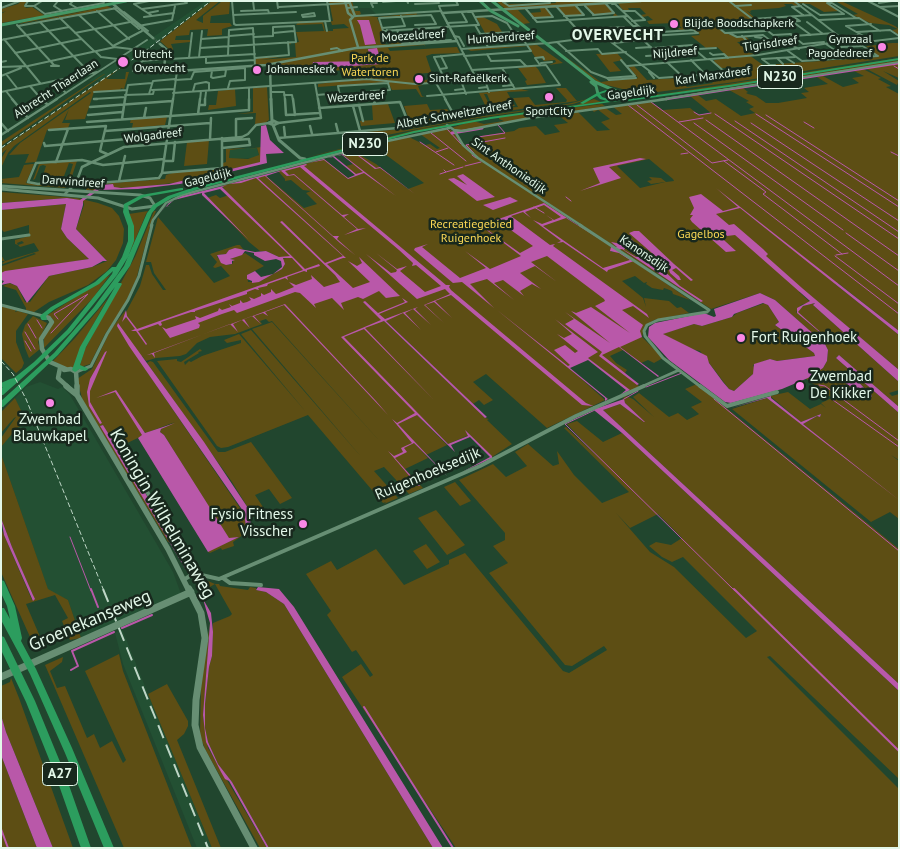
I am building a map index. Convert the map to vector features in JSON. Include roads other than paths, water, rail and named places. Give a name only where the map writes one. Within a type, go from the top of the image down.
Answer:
[{"type":"highway","name":"Karl Marxdreef","points":[[617,91],[645,94],[663,93],[899,60]]},
{"type":"highway","name":"Karl Marxdreef","points":[[617,101],[673,94],[682,95],[899,60]]},
{"type":"highway","name":"N230","points":[[617,91],[604,91],[598,94],[604,99],[617,101]]},
{"type":"highway","points":[[617,91],[624,95],[617,101]]},
{"type":"highway","name":"Albert Schweitzerdreef","points":[[143,196],[186,188],[445,123],[576,104],[590,100],[598,94]]},
{"type":"highway","name":"Albert Schweitzerdreef","points":[[155,206],[170,197],[188,190],[294,162],[302,158],[383,139],[617,101]]},
{"type":"highway","name":"N230","points":[[125,207],[132,200],[143,196]]},
{"type":"highway","points":[[74,374],[83,347],[127,266],[148,216],[155,206]]},
{"type":"highway","points":[[1,405],[54,351],[93,303],[125,257],[131,234],[125,207]]},
{"type":"highway","points":[[43,317],[102,279],[125,257]]},
{"type":"highway","points":[[1,400],[75,332],[104,298],[127,266]]},
{"type":"highway","points":[[1,386],[54,351]]},
{"type":"highway","points":[[1,394],[44,356]]},
{"type":"highway","points":[[74,374],[85,369]]},
{"type":"highway","name":"A27","points":[[1,583],[11,606],[20,647]]},
{"type":"highway","name":"A27","points":[[1,611],[33,672],[69,751],[109,848]]},
{"type":"highway","name":"A27","points":[[1,640],[14,665],[60,774],[86,848]]},
{"type":"main road","points":[[1,24],[17,24],[117,1]]},
{"type":"main road","points":[[112,2],[126,1]]},
{"type":"main road","points":[[480,1],[488,9],[518,26],[595,82],[617,91]]},
{"type":"main road","points":[[492,1],[596,86],[598,94]]},
{"type":"main road","points":[[1,24],[103,4]]},
{"type":"street","points":[[1,8],[20,1]]},
{"type":"street","points":[[28,1],[25,6],[38,5],[42,1]]},
{"type":"street","points":[[58,1],[54,6],[62,11]]},
{"type":"street","points":[[73,1],[70,4],[77,8]]},
{"type":"street","points":[[149,1],[134,4],[151,16]]},
{"type":"street","points":[[142,9],[175,6],[186,3],[184,1]]},
{"type":"street","points":[[232,1],[234,24],[331,20],[327,3]]},
{"type":"street","points":[[253,1],[254,9]]},
{"type":"street","points":[[277,1],[279,13]]},
{"type":"street","points":[[383,2],[396,1]]},
{"type":"street","points":[[279,7],[347,2],[348,13],[354,16],[440,8],[458,5],[456,1]]},
{"type":"street","points":[[510,1],[504,2],[509,6],[641,1]]},
{"type":"street","points":[[406,12],[440,8],[488,9],[592,1]]},
{"type":"street","points":[[729,1],[774,35],[799,49]]},
{"type":"street","points":[[794,1],[820,15],[849,13]]},
{"type":"street","points":[[868,1],[899,17]]},
{"type":"street","points":[[878,2],[892,1]]},
{"type":"street","points":[[86,2],[91,5]]},
{"type":"street","points":[[112,2],[153,38]]},
{"type":"street","points":[[158,2],[163,6]]},
{"type":"street","points":[[373,6],[371,2],[377,2]]},
{"type":"street","points":[[614,2],[585,6],[553,4],[546,8],[526,9],[536,22],[628,16]]},
{"type":"street","points":[[614,2],[652,39],[614,43]]},
{"type":"street","points":[[844,14],[827,3],[832,2],[880,31]]},
{"type":"street","points":[[878,2],[887,6]]},
{"type":"street","points":[[735,6],[751,5],[748,3]]},
{"type":"street","points":[[34,6],[46,14],[103,4]]},
{"type":"street","points":[[416,10],[414,4],[462,13],[472,12],[479,25],[448,25]]},
{"type":"street","points":[[553,4],[585,38]]},
{"type":"street","points":[[594,14],[614,13],[606,4]]},
{"type":"street","points":[[804,16],[792,7],[809,4]]},
{"type":"street","points":[[864,4],[872,4]]},
{"type":"street","points":[[801,5],[840,37],[861,35]]},
{"type":"street","points":[[75,32],[113,25],[172,20],[175,6]]},
{"type":"street","points":[[296,6],[298,21]]},
{"type":"street","points":[[564,16],[584,15],[576,6]]},
{"type":"street","points":[[585,6],[598,19]]},
{"type":"street","points":[[879,8],[899,6]]},
{"type":"street","points":[[349,8],[357,7]]},
{"type":"street","points":[[17,24],[40,22],[117,8]]},
{"type":"street","points":[[440,8],[477,80]]},
{"type":"street","points":[[533,18],[554,17],[546,8]]},
{"type":"street","points":[[241,11],[268,10],[269,13]]},
{"type":"street","points":[[97,11],[128,38]]},
{"type":"street","points":[[148,13],[158,11]]},
{"type":"street","points":[[623,11],[635,11],[645,20],[632,21]]},
{"type":"street","points":[[892,13],[899,12]]},
{"type":"street","points":[[144,17],[174,13]]},
{"type":"street","points":[[382,28],[383,30],[416,29],[467,22],[462,13]]},
{"type":"street","points":[[233,15],[302,14]]},
{"type":"street","points":[[79,15],[116,47]]},
{"type":"street","points":[[382,28],[379,18],[401,16],[431,15],[436,24],[415,25]]},
{"type":"street","points":[[713,23],[812,15]]},
{"type":"street","points":[[354,16],[350,20],[357,47]]},
{"type":"street","points":[[382,28],[404,26],[401,16]]},
{"type":"street","points":[[411,16],[416,29]]},
{"type":"street","points":[[475,17],[492,16],[507,23],[513,32],[480,34]]},
{"type":"street","points":[[759,24],[800,21],[793,16]]},
{"type":"street","points":[[624,17],[633,26],[638,26]]},
{"type":"street","points":[[818,20],[856,17]]},
{"type":"street","points":[[60,18],[101,57],[117,59]]},
{"type":"street","points":[[325,21],[327,31]]},
{"type":"street","points":[[40,22],[90,72]]},
{"type":"street","points":[[793,22],[811,35]]},
{"type":"street","points":[[807,22],[823,34]]},
{"type":"street","points":[[713,23],[725,33],[767,30]]},
{"type":"street","points":[[17,24],[54,65]]},
{"type":"street","points":[[136,24],[148,31]]},
{"type":"street","points":[[116,47],[128,38],[136,24]]},
{"type":"street","points":[[871,24],[846,26],[872,41]]},
{"type":"street","points":[[475,25],[491,61],[520,60],[526,66]]},
{"type":"street","points":[[200,48],[296,42],[294,26],[273,27],[273,33]]},
{"type":"street","points":[[2,40],[69,27]]},
{"type":"street","points":[[609,32],[606,29],[624,27]]},
{"type":"street","points":[[228,55],[229,30],[254,28],[255,66]]},
{"type":"street","points":[[405,29],[405,31],[440,30],[408,34],[412,42]]},
{"type":"street","points":[[387,30],[390,36],[399,36]]},
{"type":"street","points":[[397,30],[403,44]]},
{"type":"street","points":[[582,35],[642,30]]},
{"type":"street","points":[[645,33],[692,30],[698,33],[649,36]]},
{"type":"street","points":[[857,32],[890,30],[898,38]]},
{"type":"street","points":[[199,57],[202,31]]},
{"type":"street","points":[[201,39],[229,36],[272,36],[273,33],[294,32]]},
{"type":"street","points":[[446,82],[434,56],[530,51],[518,32]]},
{"type":"street","points":[[190,58],[192,33]]},
{"type":"street","points":[[729,33],[733,36],[754,37],[763,35],[778,46]]},
{"type":"street","points":[[791,35],[808,33]]},
{"type":"street","points":[[774,35],[835,33]]},
{"type":"street","name":"Tigrisdreef","points":[[791,35],[804,44],[828,42],[831,44]]},
{"type":"street","points":[[454,36],[460,36],[464,46]]},
{"type":"street","name":"Humberdreef","points":[[461,49],[506,49],[606,36],[610,40]]},
{"type":"street","points":[[632,36],[636,40]]},
{"type":"street","points":[[742,36],[746,40],[744,43],[754,51],[759,50],[756,48],[792,45]]},
{"type":"street","points":[[831,44],[840,41],[842,39],[840,37]]},
{"type":"street","points":[[788,51],[802,61],[878,56],[858,43],[898,38]]},
{"type":"street","points":[[15,53],[82,39]]},
{"type":"street","points":[[2,40],[40,83]]},
{"type":"street","name":"Albrecht Thaerlaan","points":[[1,135],[147,40]]},
{"type":"street","name":"Moezeldreef","points":[[403,44],[451,40]]},
{"type":"street","points":[[590,41],[610,40],[660,78],[725,74],[731,76],[743,75],[737,69]]},
{"type":"street","points":[[642,40],[661,55],[683,77]]},
{"type":"street","name":"Moezeldreef","points":[[166,69],[177,71],[270,65],[357,47],[457,41]]},
{"type":"street","points":[[206,57],[206,63],[289,56],[288,42]]},
{"type":"street","points":[[557,42],[591,72],[609,80],[635,77],[621,60]]},
{"type":"street","points":[[160,44],[167,50],[166,59],[166,69],[133,71],[138,63],[148,59],[166,59],[190,58],[255,54]]},
{"type":"street","points":[[748,45],[761,44],[764,47]]},
{"type":"street","points":[[826,44],[846,58]]},
{"type":"street","name":"Tigrisdreef","points":[[710,59],[757,55],[831,44]]},
{"type":"street","points":[[636,48],[694,45],[695,49],[706,59]]},
{"type":"street","name":"Humberdreef","points":[[467,51],[526,46]]},
{"type":"street","points":[[841,48],[862,46]]},
{"type":"street","points":[[1,67],[26,66],[116,47],[133,49]]},
{"type":"street","points":[[331,49],[337,48],[342,51]]},
{"type":"street","points":[[664,51],[716,48]]},
{"type":"street","points":[[506,49],[509,53]]},
{"type":"street","points":[[566,51],[598,49],[602,54],[626,52]]},
{"type":"street","points":[[816,60],[808,53],[836,51]]},
{"type":"street","points":[[710,53],[713,55],[724,54],[728,58]]},
{"type":"street","points":[[646,56],[661,55]]},
{"type":"street","points":[[757,55],[770,65],[775,65],[768,59]]},
{"type":"street","points":[[440,69],[447,68],[441,56]]},
{"type":"street","points":[[428,96],[560,85],[546,65],[540,64],[536,58],[543,57],[544,59]]},
{"type":"street","points":[[762,59],[796,57]]},
{"type":"street","points":[[777,58],[783,64]]},
{"type":"street","points":[[786,58],[794,63]]},
{"type":"street","points":[[710,59],[725,74]]},
{"type":"street","name":"Nijldreef","points":[[627,66],[710,59]]},
{"type":"street","points":[[690,60],[706,75]]},
{"type":"street","points":[[1,62],[6,61]]},
{"type":"street","points":[[472,70],[552,62]]},
{"type":"street","points":[[270,65],[274,123],[278,138],[302,158]]},
{"type":"street","points":[[122,119],[128,85],[152,83],[152,81],[191,79],[194,72],[245,67],[245,80],[230,81],[228,88]]},
{"type":"street","points":[[1,76],[21,68]]},
{"type":"street","points":[[502,68],[516,89]]},
{"type":"street","points":[[488,69],[494,79]]},
{"type":"street","points":[[212,71],[211,77],[213,78],[224,77],[226,70]]},
{"type":"street","points":[[74,185],[159,178],[162,173],[177,71]]},
{"type":"street","points":[[1,92],[90,72],[98,72]]},
{"type":"street","points":[[651,72],[649,72],[654,78]]},
{"type":"street","points":[[6,74],[17,88]]},
{"type":"street","points":[[78,75],[84,81]]},
{"type":"street","points":[[94,100],[149,92],[153,94],[154,90],[208,91],[228,88],[371,79],[415,84],[508,78]]},
{"type":"street","points":[[53,80],[66,93]]},
{"type":"street","points":[[485,80],[489,92]]},
{"type":"street","points":[[461,81],[466,94]]},
{"type":"street","points":[[149,92],[152,83]]},
{"type":"street","points":[[194,91],[194,84],[209,83],[205,105],[200,105]]},
{"type":"street","points":[[284,95],[286,115],[320,113],[315,83]]},
{"type":"street","points":[[339,95],[338,86],[388,83],[390,90],[371,91],[375,104]]},
{"type":"street","points":[[436,83],[454,115]]},
{"type":"street","points":[[317,95],[359,94],[357,84]]},
{"type":"street","points":[[509,85],[511,89]]},
{"type":"street","points":[[503,86],[513,85]]},
{"type":"street","points":[[30,86],[48,105]]},
{"type":"street","points":[[479,88],[487,87]]},
{"type":"street","points":[[87,122],[249,110],[249,88]]},
{"type":"street","points":[[455,90],[463,89]]},
{"type":"street","points":[[6,90],[28,118]]},
{"type":"street","points":[[94,92],[127,90]]},
{"type":"street","points":[[198,114],[201,91]]},
{"type":"street","points":[[272,92],[292,95],[294,115]]},
{"type":"street","points":[[475,93],[478,99]]},
{"type":"street","points":[[450,95],[453,101]]},
{"type":"street","name":"Gageldijk","points":[[454,130],[466,130],[566,112],[682,95]]},
{"type":"street","points":[[278,138],[410,127],[402,103],[394,102],[392,97]]},
{"type":"street","points":[[90,107],[172,101]]},
{"type":"street","name":"Wezerdreef","points":[[319,108],[394,102]]},
{"type":"street","points":[[359,105],[363,121]]},
{"type":"street","points":[[353,106],[360,131]]},
{"type":"street","points":[[144,118],[146,108]]},
{"type":"street","points":[[88,115],[122,112]]},
{"type":"street","name":"Wolgadreef","points":[[66,193],[74,185],[82,167],[126,146],[210,139],[222,140],[247,135],[258,124],[319,119],[320,113]]},
{"type":"street","points":[[210,139],[211,118]]},
{"type":"street","points":[[236,137],[236,119],[252,118]]},
{"type":"street","points":[[1,123],[8,131]]},
{"type":"street","points":[[105,131],[210,123]]},
{"type":"street","points":[[336,124],[338,132]]},
{"type":"street","points":[[50,130],[106,126],[100,151],[107,154]]},
{"type":"street","points":[[310,126],[312,134]]},
{"type":"street","points":[[284,127],[285,136]]},
{"type":"street","name":"Gageldijk","points":[[85,369],[91,366],[107,334],[134,289],[153,220],[166,203],[182,195],[378,143],[448,127]]},
{"type":"street","name":"Sint Anthoniedijk","points":[[448,127],[454,130],[457,137],[473,154],[568,216]]},
{"type":"street","points":[[56,162],[68,128]]},
{"type":"street","points":[[44,143],[45,146],[127,140],[130,129]]},
{"type":"street","points":[[162,173],[222,168],[222,148],[222,140],[249,139],[250,145],[222,148]]},
{"type":"street","points":[[77,180],[38,184],[28,182],[36,163],[82,160],[98,164],[173,161],[176,142]]},
{"type":"street","points":[[119,181],[125,156]]},
{"type":"street","name":"Darwindreef","points":[[1,187],[66,193],[143,196]]},
{"type":"street","name":"Darwindreef","points":[[66,193],[85,196],[91,194],[125,207]]},
{"type":"street","points":[[125,207],[155,206],[150,198],[143,196]]},
{"type":"street","name":"Kanonsdijk","points":[[568,216],[709,310],[707,312],[658,320],[647,325],[644,329],[643,333],[663,358],[679,370]]},
{"type":"street","points":[[1,239],[29,235]]},
{"type":"street","points":[[1,305],[43,317],[49,326],[41,339],[41,346],[50,362],[62,370],[74,374]]},
{"type":"street","points":[[62,370],[58,378],[62,380],[74,374]]},
{"type":"street","points":[[679,370],[690,376],[727,406],[777,392]]},
{"type":"street","name":"Ruigenhoeksedijk","points":[[223,578],[391,503],[480,466],[595,407],[612,402],[679,370]]},
{"type":"street","name":"Koningin Wilhelminaweg","points":[[74,374],[77,395]]},
{"type":"street","name":"Koningin Wilhelminaweg","points":[[62,380],[77,395],[185,579],[201,613],[205,638],[196,700],[195,725],[200,747],[254,848]]},
{"type":"street","name":"Koningin Wilhelminaweg","points":[[118,444],[196,572]]},
{"type":"street","points":[[185,579],[196,572],[213,579],[223,578],[230,583],[262,586]]},
{"type":"street","name":"Groenekanseweg","points":[[1,677],[191,592]]},
{"type":"waterway","points":[[666,99],[899,63]]},
{"type":"waterway","points":[[894,66],[899,69]]},
{"type":"waterway","points":[[651,102],[899,286]]},
{"type":"waterway","points":[[628,105],[899,314]]},
{"type":"waterway","points":[[637,105],[712,163],[728,160]]},
{"type":"waterway","points":[[694,112],[699,115],[711,113]]},
{"type":"waterway","points":[[715,114],[899,239]]},
{"type":"waterway","points":[[756,114],[899,207]]},
{"type":"waterway","points":[[766,115],[899,201]]},
{"type":"waterway","points":[[679,122],[703,118]]},
{"type":"waterway","points":[[706,120],[899,256]]},
{"type":"waterway","points":[[735,121],[899,232]]},
{"type":"waterway","points":[[804,122],[814,128]]},
{"type":"waterway","points":[[694,123],[843,230]]},
{"type":"waterway","points":[[751,123],[899,221]]},
{"type":"waterway","points":[[481,141],[478,137],[505,133],[498,125]]},
{"type":"waterway","points":[[452,133],[482,128]]},
{"type":"waterway","points":[[447,129],[461,144]]},
{"type":"waterway","points":[[431,133],[466,161]]},
{"type":"waterway","points":[[474,153],[466,145],[505,138]]},
{"type":"waterway","points":[[420,142],[454,165]]},
{"type":"waterway","points":[[436,152],[448,148]]},
{"type":"waterway","points":[[891,152],[899,156]]},
{"type":"waterway","points":[[681,154],[688,153]]},
{"type":"waterway","points":[[472,155],[476,158]]},
{"type":"waterway","points":[[724,161],[766,192],[763,194],[842,254]]},
{"type":"waterway","points":[[465,166],[481,162]]},
{"type":"waterway","points":[[446,172],[463,167]]},
{"type":"waterway","points":[[440,174],[446,172]]},
{"type":"waterway","points":[[566,197],[571,201]]},
{"type":"waterway","points":[[534,207],[544,213]]},
{"type":"waterway","points":[[846,233],[899,271]]},
{"type":"waterway","points":[[842,254],[848,253]]},
{"type":"waterway","points":[[836,255],[842,254]]},
{"type":"waterway","points":[[835,256],[899,304]]},
{"type":"waterway","points":[[51,333],[88,294],[54,314],[58,319]]},
{"type":"waterway","points":[[37,320],[42,328]]},
{"type":"waterway","points":[[28,324],[36,338]]},
{"type":"waterway","points":[[25,332],[35,349]]},
{"type":"waterway","points":[[25,341],[31,351]]},
{"type":"waterway","points":[[646,387],[682,373]]},
{"type":"waterway","points":[[819,385],[825,386],[899,441]]},
{"type":"waterway","points":[[624,399],[638,391]]},
{"type":"waterway","points":[[714,399],[899,551]]},
{"type":"waterway","points":[[833,400],[899,447]]},
{"type":"waterway","points":[[595,410],[565,424],[735,591]]},
{"type":"waterway","points":[[70,537],[91,591]]},
{"type":"waterway","points":[[91,589],[98,607]]},
{"type":"waterway","points":[[734,589],[899,751]]},
{"type":"waterway","points":[[122,628],[152,615]]},
{"type":"waterway","points":[[71,670],[78,666],[72,651],[114,632]]},
{"type":"waterway","points":[[364,707],[453,848]]},
{"type":"waterway","points":[[1,829],[8,848]]},
{"type":"tunnel","points":[[153,38],[160,44]]},
{"type":"railway","points":[[1,148],[148,49],[211,1]]},
{"type":"railway","points":[[1,361],[13,374],[26,399],[104,591]]},
{"type":"railway","points":[[103,589],[208,848]]},
{"type":"place","name":"Blijde Boodschapkerk","points":[[674,24]]},
{"type":"place","name":"Gymzaal Pagodedreef","points":[[882,47]]},
{"type":"place","name":"Utrecht Overvecht","points":[[123,62]]},
{"type":"place","name":"Johanneskerk","points":[[257,70]]},
{"type":"place","name":"Sint-Rafaëlkerk","points":[[419,79]]},
{"type":"place","name":"SportCity","points":[[549,97]]},
{"type":"place","name":"Fort Ruigenhoek","points":[[741,338]]},
{"type":"place","name":"Zwembad De Kikker","points":[[800,386]]},
{"type":"place","name":"Zwembad Blauwkapel","points":[[50,403]]},
{"type":"place","name":"Fysio Fitness Visscher","points":[[303,524]]},
{"type":"district","name":"OVERVECHT","points":[[618,35]]},
{"type":"park label","name":"Park de Watertoren","points":[[370,66]]},
{"type":"park label","name":"Recreatiegebied Ruigenhoek","points":[[471,232]]},
{"type":"park label","name":"Gagelbos","points":[[701,235]]}]
